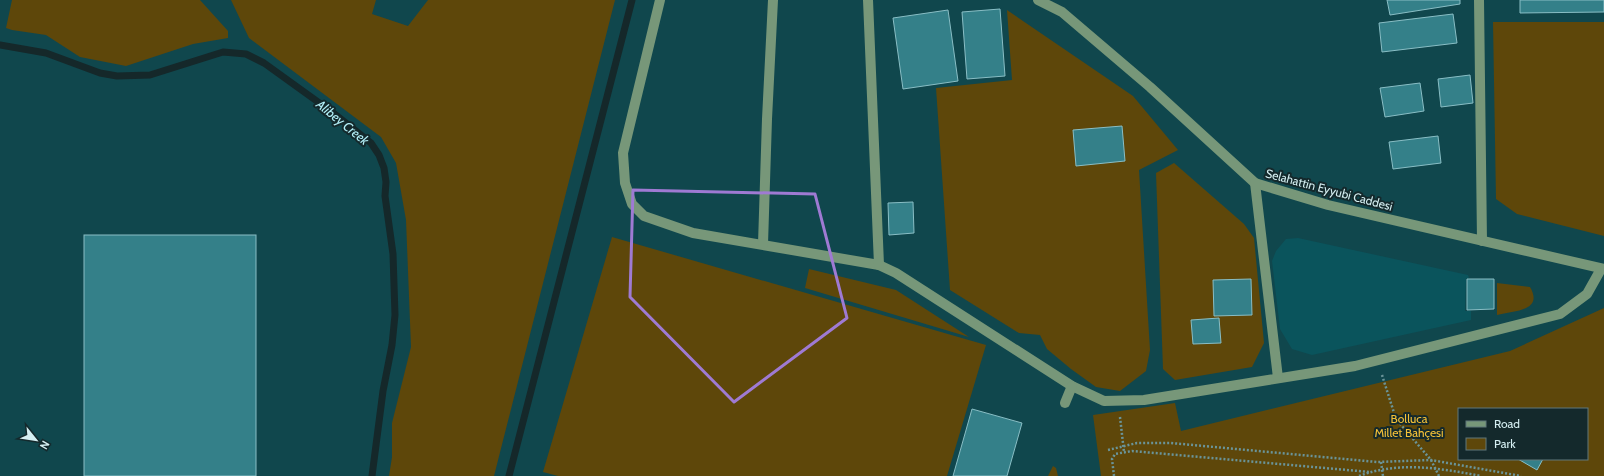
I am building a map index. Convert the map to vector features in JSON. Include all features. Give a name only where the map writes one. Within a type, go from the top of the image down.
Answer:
[{"type":"street","points":[[660,0],[623,153],[625,183],[632,204],[644,216],[657,222],[693,233],[879,265],[896,273],[1072,386],[1104,402],[1144,400],[1355,366],[1560,314],[1587,294],[1603,269]]},
{"type":"street","points":[[763,244],[773,0]]},
{"type":"street","points":[[868,0],[879,265]]},
{"type":"street","name":"Selahattin Eyyubi Caddesi","points":[[1038,0],[1062,12],[1150,87],[1255,183],[1328,205],[1603,269]]},
{"type":"street","points":[[1479,0],[1482,241]]},
{"type":"street","points":[[1255,183],[1278,378]]},
{"type":"street","points":[[1065,403],[1072,386]]},
{"type":"path","points":[[1378,360],[1396,419],[1431,460],[1439,476]]},
{"type":"path","points":[[1119,402],[1124,452]]},
{"type":"path","points":[[1108,450],[1137,443],[1171,443],[1381,462],[1431,460],[1521,476]]},
{"type":"path","points":[[1114,476],[1112,459],[1116,454],[1124,452],[1370,472]]},
{"type":"path","points":[[1381,462],[1383,476]]},
{"type":"path","points":[[1359,476],[1382,469],[1404,466],[1481,476]]},
{"type":"highlighted area","points":[[633,190],[815,194],[847,318],[734,402],[630,297]]},
{"type":"shaded area","points":[[1298,238],[1468,275],[1469,278],[1466,279],[1465,311],[1471,311],[1471,320],[1312,355],[1292,349],[1280,329],[1272,261],[1276,251],[1286,239]]},
{"type":"green space","points":[[12,0],[200,0],[228,31],[228,38],[193,44],[126,66],[80,57],[46,35],[6,28]]},
{"type":"green space","points":[[231,0],[376,0],[372,14],[408,26],[428,0],[615,0],[494,476],[389,476],[392,457],[392,423],[411,347],[406,220],[396,163],[381,137],[249,38]]},
{"type":"green space","points":[[1007,10],[1133,96],[1178,150],[1139,170],[1150,350],[1146,371],[1120,391],[1096,387],[1047,349],[1040,335],[1019,333],[950,290],[936,88],[1012,80]]},
{"type":"green space","points":[[1493,22],[1604,22],[1604,236],[1517,214],[1496,199]]},
{"type":"green space","points":[[1174,163],[1244,224],[1254,238],[1264,343],[1252,367],[1175,380],[1163,369],[1156,173]]},
{"type":"green space","points":[[612,237],[986,345],[947,476],[558,476],[543,472]]},
{"type":"green space","points":[[809,269],[896,290],[969,337],[805,288]]},
{"type":"green space","points":[[1497,283],[1530,287],[1533,295],[1533,301],[1530,305],[1519,311],[1497,315]]},
{"type":"green space","name":"Bolluca Millet Bahçesi","points":[[1604,308],[1604,476],[1101,476],[1093,415],[1175,403],[1181,431],[1510,351]]},
{"type":"green space","points":[[1053,466],[1056,468],[1058,476],[1048,476]]},
{"type":"building","points":[[1387,0],[1460,0],[1460,4],[1390,15]]},
{"type":"building","points":[[1520,0],[1604,0],[1604,12],[1520,13]]},
{"type":"building","points":[[1000,9],[1005,76],[967,79],[962,12]]},
{"type":"building","points":[[948,10],[958,81],[903,89],[893,18]]},
{"type":"building","points":[[1453,14],[1457,43],[1382,52],[1379,23]]},
{"type":"building","points":[[1470,75],[1473,103],[1441,107],[1438,79]]},
{"type":"building","points":[[1420,83],[1424,111],[1385,117],[1380,88]]},
{"type":"building","points":[[1122,126],[1125,161],[1076,166],[1073,130]]},
{"type":"building","points":[[1438,136],[1441,163],[1393,169],[1389,142]]},
{"type":"building","points":[[913,202],[914,233],[889,235],[888,203]]},
{"type":"building","points":[[84,235],[256,235],[256,476],[84,476]]},
{"type":"building","points":[[1251,279],[1252,315],[1214,316],[1213,280]]},
{"type":"building","points":[[1467,279],[1494,279],[1494,309],[1467,310]]},
{"type":"building","points":[[1219,318],[1221,343],[1193,344],[1191,320]]},
{"type":"building","points":[[972,409],[1022,423],[1007,476],[953,476]]},
{"type":"building","points":[[1520,460],[1542,460],[1537,470]]},
{"type":"waterway","points":[[509,476],[632,0]]},
{"type":"waterway","name":"Alibey Creek","points":[[0,45],[46,53],[100,73],[117,76],[150,75],[223,52],[246,54],[264,63],[332,112],[371,143],[379,155],[384,168],[386,182],[385,196],[393,254],[395,315],[392,345],[383,391],[372,476]]}]
